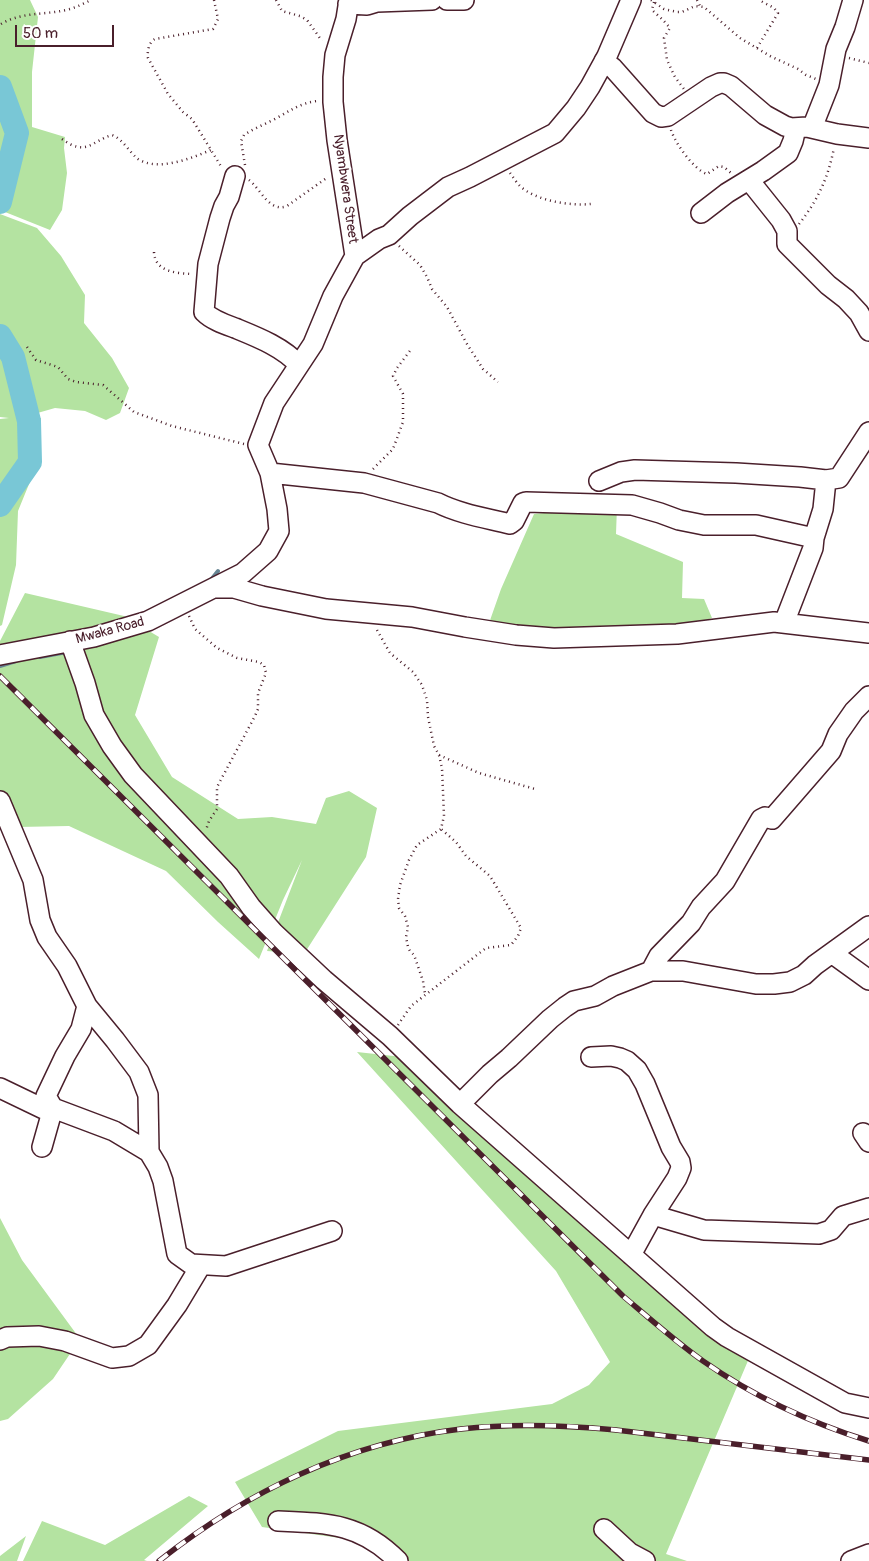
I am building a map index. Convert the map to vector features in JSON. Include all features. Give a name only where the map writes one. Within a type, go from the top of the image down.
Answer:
[{"type":"street","points":[[349,2],[432,0]]},
{"type":"street","points":[[447,0],[464,0]]},
{"type":"street","points":[[355,256],[379,239],[389,235],[448,187],[555,133],[576,108],[590,86],[604,61],[631,0]]},
{"type":"street","points":[[701,213],[788,152],[793,141],[804,128],[828,84],[835,54],[853,0]]},
{"type":"street","name":"Nyambwera Street","points":[[258,445],[274,403],[313,344],[333,296],[355,256],[333,100],[335,55],[349,2]]},
{"type":"street","points":[[604,61],[613,68],[653,113],[660,117],[668,116],[710,87],[724,83],[731,86],[765,115],[791,128],[804,128],[869,138]]},
{"type":"street","points":[[240,177],[224,206],[220,218],[208,264],[204,312],[208,316],[265,341],[292,357],[299,365]]},
{"type":"street","points":[[745,183],[781,220],[787,231],[787,244],[828,285],[846,298],[859,313],[869,331]]},
{"type":"street","points":[[599,481],[621,472],[635,470],[745,474],[826,480],[839,478],[869,432]]},
{"type":"street","points":[[258,445],[270,473],[364,483],[510,524],[514,521],[523,503],[530,501],[632,505],[679,520],[704,524],[756,525],[814,538]]},
{"type":"street","name":"Mwaka Road","points":[[0,655],[94,637],[148,621],[243,573],[268,551],[279,531],[278,509],[270,473]]},
{"type":"street","points":[[784,623],[813,548],[814,538],[823,509],[826,480]]},
{"type":"street","points":[[213,588],[234,588],[262,596],[326,609],[412,617],[516,635],[554,638],[677,634],[757,623],[784,623],[869,632]]},
{"type":"street","points":[[70,641],[94,715],[112,746],[133,775],[229,876],[274,933],[324,980],[390,1036],[460,1104],[692,1310],[727,1337],[845,1403],[869,1408]]},
{"type":"street","points":[[651,971],[659,956],[687,928],[701,907],[724,881],[761,819],[765,817],[772,819],[778,814],[802,783],[831,752],[838,734],[854,712],[869,696]]},
{"type":"street","points":[[0,801],[33,880],[40,920],[47,937],[67,966],[86,1006],[139,1072],[148,1095],[149,1152],[164,1181],[177,1254],[191,1264],[226,1266],[332,1231]]},
{"type":"street","points":[[460,1104],[565,1006],[574,1001],[595,996],[613,986],[651,971],[683,971],[736,981],[774,984],[790,982],[804,976],[869,926]]},
{"type":"street","points":[[833,954],[869,980]]},
{"type":"street","points":[[42,1147],[52,1110],[46,1096],[65,1056],[81,1029],[86,1006]]},
{"type":"street","points":[[591,1057],[611,1056],[620,1058],[627,1061],[637,1070],[645,1084],[671,1147],[680,1162],[680,1172],[631,1255]]},
{"type":"street","points":[[0,1088],[52,1110],[114,1131],[149,1152]]},
{"type":"street","points":[[653,1215],[704,1230],[819,1234],[831,1230],[843,1216],[869,1208]]},
{"type":"street","points":[[0,1340],[7,1337],[39,1336],[65,1340],[112,1358],[129,1356],[148,1345],[177,1305],[201,1265]]},
{"type":"street","points":[[278,1521],[333,1524],[374,1541],[398,1561]]},
{"type":"street","points":[[604,1529],[630,1553],[645,1561]]},
{"type":"street","points":[[851,1561],[869,1554]]},
{"type":"path","points":[[1,24],[9,19],[65,10],[91,0]]},
{"type":"path","points":[[214,0],[218,19],[213,29],[155,39],[151,41],[148,58],[168,94],[183,112],[192,119],[224,170],[255,185],[269,202],[282,208],[342,169]]},
{"type":"path","points":[[276,0],[282,11],[307,20],[335,55]]},
{"type":"path","points":[[697,0],[700,6]]},
{"type":"path","points":[[757,48],[778,12],[759,0]]},
{"type":"path","points":[[692,100],[675,77],[668,63],[664,42],[670,28],[652,10],[653,1],[664,8],[677,12],[700,6],[740,38],[770,56],[798,68],[806,75],[828,84]]},
{"type":"path","points":[[835,54],[869,63]]},
{"type":"path","points":[[240,177],[244,154],[241,141],[244,135],[304,103],[333,100]]},
{"type":"path","points":[[668,116],[674,137],[700,171],[707,174],[719,166],[724,167],[745,183]]},
{"type":"path","points":[[798,226],[823,188],[837,134]]},
{"type":"path","points":[[62,139],[68,143],[84,147],[112,135],[117,137],[139,159],[157,164],[168,164],[211,150]]},
{"type":"path","points":[[502,160],[519,185],[530,192],[565,204],[591,204]]},
{"type":"path","points":[[389,235],[420,265],[428,277],[432,289],[447,307],[483,369],[498,382]]},
{"type":"path","points":[[154,252],[154,258],[163,268],[173,272],[208,275]]},
{"type":"path","points":[[27,347],[36,360],[58,367],[68,379],[76,382],[103,385],[134,412],[172,426],[244,444],[258,445]]},
{"type":"path","points":[[364,483],[378,463],[393,449],[403,422],[403,394],[393,376],[412,348]]},
{"type":"path","points":[[184,603],[196,629],[217,648],[236,658],[259,662],[264,665],[266,670],[258,693],[258,709],[217,787],[217,809],[209,821],[206,830],[204,849]]},
{"type":"path","points":[[369,612],[390,653],[413,672],[422,685],[427,700],[428,717],[434,746],[439,755],[442,768],[444,816],[441,829],[417,845],[400,885],[398,899],[399,908],[405,916],[408,926],[406,937],[408,947],[414,955],[423,981],[425,994]]},
{"type":"path","points":[[439,755],[479,774],[535,789]]},
{"type":"path","points":[[390,1036],[411,1006],[425,994],[486,948],[511,945],[521,928],[490,876],[466,856],[456,842],[441,829]]},
{"type":"green space","points":[[0,0],[30,0],[38,17],[32,72],[32,127],[65,137],[64,148],[67,173],[62,210],[50,230],[0,210]]},
{"type":"green space","points":[[0,214],[37,228],[61,256],[85,295],[84,323],[112,358],[129,388],[120,413],[106,420],[85,411],[55,408],[20,418],[41,418],[36,467],[18,511],[16,565],[2,625],[0,626],[0,419],[9,418],[0,417]]},
{"type":"green space","points":[[617,506],[616,534],[683,562],[682,598],[704,599],[712,618],[691,625],[532,631],[488,626],[501,589],[534,514]]},
{"type":"green space","points":[[25,593],[124,616],[159,637],[135,715],[172,777],[238,819],[272,817],[316,824],[326,798],[349,791],[377,808],[366,857],[304,954],[267,951],[302,860],[259,959],[166,871],[69,826],[18,827],[0,814],[0,641]]},
{"type":"green space","points":[[357,1052],[421,1059],[750,1356],[666,1554],[687,1561],[395,1561],[375,1543],[262,1527],[235,1482],[338,1431],[552,1404],[589,1385],[610,1362],[556,1271]]},
{"type":"green space","points":[[0,1218],[22,1260],[80,1339],[53,1379],[8,1419],[0,1421]]},
{"type":"green space","points":[[189,1496],[208,1506],[144,1560],[147,1561],[23,1561],[42,1521],[105,1545]]},
{"type":"green space","points":[[26,1536],[17,1561],[0,1561],[0,1556]]},
{"type":"waterway","points":[[0,87],[17,133],[0,202]]},
{"type":"waterway","points":[[0,336],[13,357],[29,421],[30,462],[0,505]]},
{"type":"waterway","points":[[210,581],[218,571]]},
{"type":"waterway","points":[[40,657],[67,652]]},
{"type":"waterway","points":[[0,666],[16,661]]},
{"type":"railway","points":[[0,676],[623,1296],[693,1353],[742,1386],[804,1417],[869,1441]]},
{"type":"railway","points":[[159,1561],[227,1513],[263,1492],[301,1474],[339,1458],[379,1445],[461,1429],[519,1425],[597,1428],[869,1460]]}]
